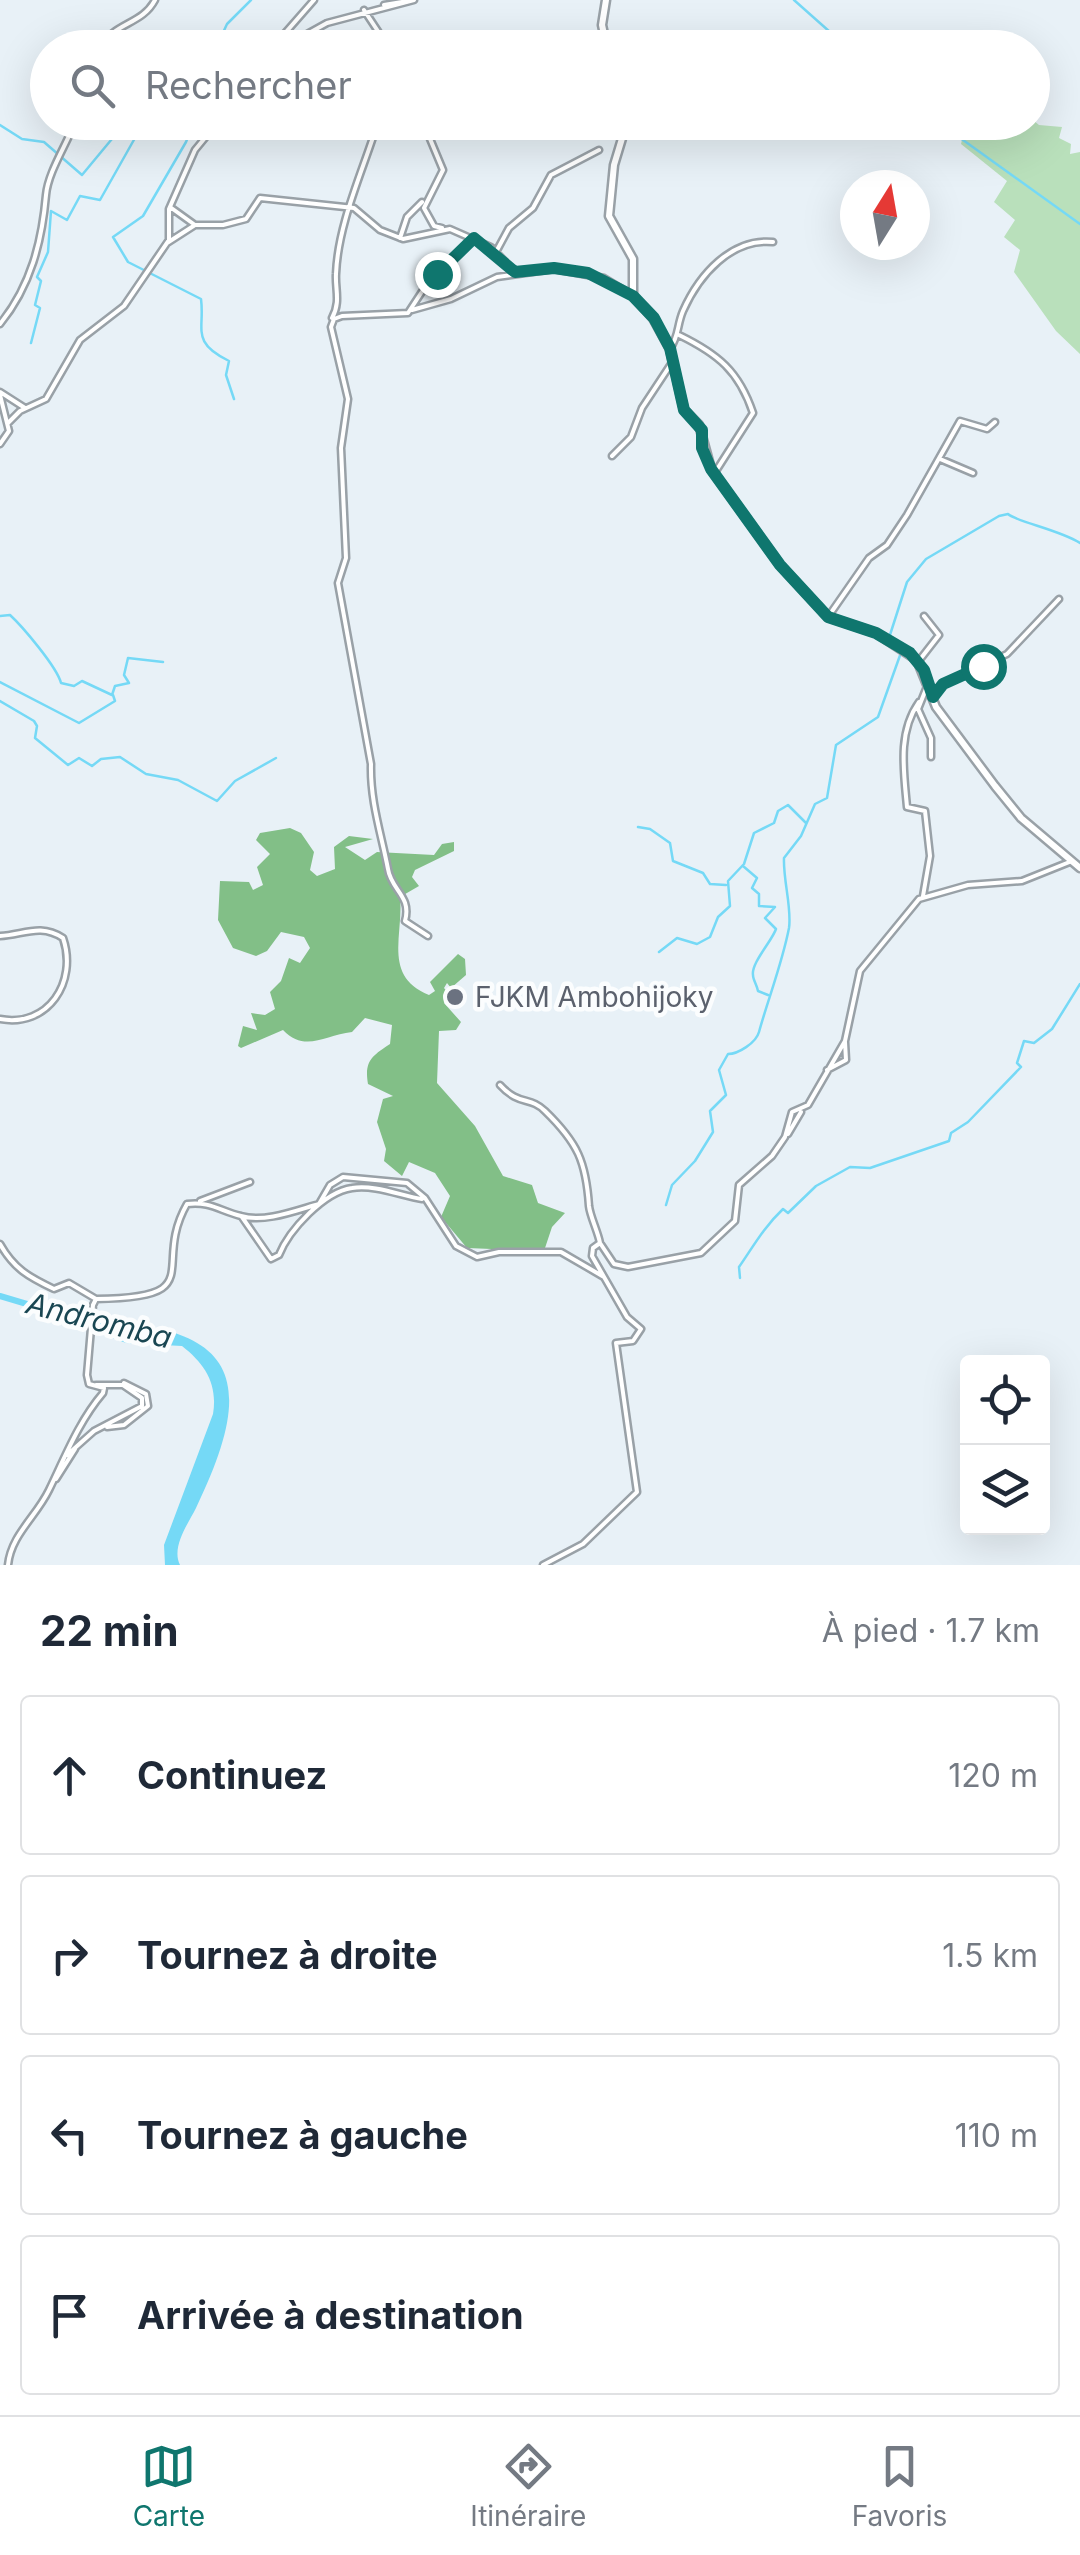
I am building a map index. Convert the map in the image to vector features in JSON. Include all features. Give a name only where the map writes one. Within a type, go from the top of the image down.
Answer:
[{"type":"street","points":[[113,30],[148,14],[155,0]]},
{"type":"street","points":[[288,30],[314,0]]},
{"type":"street","points":[[314,30],[364,10],[401,6],[413,0]]},
{"type":"street","points":[[603,30],[606,0]]},
{"type":"street","points":[[364,10],[377,30]]},
{"type":"street","points":[[0,324],[36,261],[47,212],[46,194],[68,140]]},
{"type":"street","points":[[167,244],[170,207],[203,140]]},
{"type":"street","points":[[372,140],[348,208],[336,274],[337,309],[331,322],[348,399],[341,448],[346,558],[338,576],[339,594],[371,764],[370,793],[388,871],[404,895],[405,920],[428,936]]},
{"type":"street","points":[[400,238],[407,217],[440,180],[443,164],[432,140]]},
{"type":"street","points":[[622,140],[614,165],[609,216],[633,259],[633,296]]},
{"type":"street","points":[[496,252],[514,224],[533,208],[551,175],[599,150]]},
{"type":"street","points":[[170,207],[195,225],[223,226],[246,219],[250,206],[268,197],[359,210],[380,230],[400,238],[443,228]]},
{"type":"street","points":[[426,200],[426,217],[443,228],[474,238],[496,252],[515,272]]},
{"type":"street","points":[[8,422],[46,400],[80,340],[124,306],[167,244],[195,225]]},
{"type":"street","points":[[412,310],[427,284],[474,238]]},
{"type":"street","points":[[670,349],[679,335],[684,310],[722,259],[739,245],[773,242]]},
{"type":"street","points":[[331,322],[342,316],[412,310],[451,299],[515,272],[554,268],[588,273],[633,296],[654,318],[670,349],[684,410],[702,430],[702,448],[714,474],[780,565],[828,617],[876,633],[918,662],[936,706],[1016,812],[1077,865]]},
{"type":"street","points":[[679,335],[704,345],[731,366],[754,413],[714,474]]},
{"type":"street","points":[[612,456],[630,438],[642,408],[673,361]]},
{"type":"street","points":[[0,394],[28,409]]},
{"type":"street","points":[[0,394],[9,430],[0,444]]},
{"type":"street","points":[[828,617],[869,558],[887,545],[960,421],[987,429],[995,422]]},
{"type":"street","points":[[940,458],[973,473]]},
{"type":"street","points":[[933,697],[943,684],[1007,654],[1059,599]]},
{"type":"street","points":[[918,662],[939,635],[924,616]]},
{"type":"street","points":[[827,1070],[846,1060],[845,1042],[860,971],[923,897],[930,856],[925,810],[907,807],[903,740],[928,684]]},
{"type":"street","points":[[918,702],[920,721],[931,738],[931,757]]},
{"type":"street","points":[[923,897],[968,885],[1022,881],[1077,865]]},
{"type":"street","points":[[0,936],[37,929],[57,933],[67,950],[68,966],[60,994],[48,1009],[15,1022],[0,1019]]},
{"type":"street","points":[[500,1085],[519,1102],[538,1105],[580,1152],[600,1243],[620,1267],[705,1252],[736,1221],[737,1192],[743,1177],[768,1160],[786,1138],[792,1112],[803,1109],[845,1042]]},
{"type":"street","points":[[0,1244],[15,1268],[54,1288],[69,1283],[94,1302],[144,1296],[162,1289],[173,1278],[175,1226],[187,1204],[212,1202],[242,1217],[267,1255],[276,1258],[330,1185],[344,1176],[366,1182],[400,1180],[426,1200],[456,1246],[477,1257],[558,1251],[604,1277]]},
{"type":"street","points":[[196,1203],[250,1182]]},
{"type":"street","points":[[242,1217],[284,1214],[319,1204],[352,1188],[426,1200]]},
{"type":"street","points":[[543,1565],[583,1544],[636,1492],[623,1368],[616,1344],[632,1341],[640,1329],[627,1318],[591,1252],[600,1243]]},
{"type":"street","points":[[48,1492],[63,1458],[103,1393],[104,1388],[93,1385],[87,1375],[88,1332],[94,1302]]},
{"type":"street","points":[[63,1458],[102,1427],[142,1406],[142,1398],[131,1389],[110,1382],[93,1385]]},
{"type":"street","points":[[0,1553],[12,1545],[81,1441]]},
{"type":"street","points":[[9,1564],[12,1545]]},
{"type":"green space","points":[[1050,126],[1062,127],[1059,138],[1071,144],[1070,154],[1080,152],[1080,354],[1056,331],[1014,272],[1020,250],[1004,237],[1015,220],[994,202],[1007,181],[961,144],[962,140],[1050,140]]},
{"type":"green space","points":[[290,828],[301,833],[314,852],[310,870],[317,876],[335,869],[334,847],[349,836],[373,839],[345,847],[365,860],[377,852],[434,855],[442,844],[454,842],[454,851],[415,870],[412,877],[419,886],[400,897],[400,965],[414,987],[429,995],[435,991],[430,982],[458,954],[465,959],[466,975],[451,988],[447,983],[444,988],[449,994],[444,1003],[461,1022],[456,1030],[439,1031],[437,1083],[475,1126],[503,1176],[532,1185],[538,1203],[565,1213],[552,1227],[544,1251],[467,1248],[441,1217],[450,1196],[435,1173],[409,1162],[402,1176],[384,1161],[386,1149],[377,1122],[383,1099],[393,1096],[368,1084],[367,1070],[374,1056],[390,1044],[392,1025],[365,1018],[352,1032],[316,1041],[299,1040],[283,1030],[238,1046],[243,1026],[257,1030],[251,1013],[265,1015],[275,1009],[270,992],[281,981],[289,958],[300,963],[310,948],[304,937],[281,932],[267,951],[256,956],[233,948],[218,920],[220,881],[249,882],[253,890],[263,885],[257,867],[270,854],[256,840],[260,833]]},
{"type":"water","points":[[93,1321],[143,1325],[180,1335],[207,1350],[223,1370],[229,1396],[226,1427],[215,1465],[179,1543],[180,1565],[165,1565],[164,1545],[213,1414],[211,1384],[197,1360],[182,1346],[126,1343],[91,1330]]},
{"type":"waterway","points":[[224,30],[251,0]]},
{"type":"waterway","points":[[794,0],[828,30]]},
{"type":"waterway","points":[[0,125],[22,139],[44,142],[82,175],[111,140]]},
{"type":"waterway","points":[[31,343],[40,308],[35,305],[41,281],[37,277],[48,252],[51,211],[67,220],[80,196],[100,200],[134,140]]},
{"type":"waterway","points":[[187,140],[143,216],[113,237],[128,262],[201,299],[204,341],[229,361],[226,375],[234,399]]},
{"type":"waterway","points":[[963,140],[1080,224]]},
{"type":"waterway","points":[[889,638],[907,582],[926,559],[999,516],[1008,514],[1080,543]]},
{"type":"waterway","points":[[0,616],[10,615],[22,628],[61,683],[74,686],[82,681],[112,695],[115,686],[129,683],[124,675],[128,658],[163,662]]},
{"type":"waterway","points":[[666,1205],[672,1185],[695,1161],[713,1132],[710,1111],[726,1095],[719,1070],[728,1054],[746,1047],[759,1032],[789,928],[784,858],[801,836],[815,804],[827,798],[836,745],[878,717],[903,647],[900,645]]},
{"type":"waterway","points":[[0,682],[79,723],[115,701],[113,695]]},
{"type":"waterway","points":[[0,701],[34,721],[35,738],[68,765],[79,758],[92,766],[101,759],[120,757],[146,774],[178,780],[217,801],[235,781],[276,758]]},
{"type":"waterway","points":[[659,952],[677,938],[697,944],[710,937],[718,917],[730,906],[728,881],[744,864],[754,833],[774,823],[778,811],[788,805],[806,823]]},
{"type":"waterway","points":[[638,827],[650,829],[670,843],[673,861],[703,873],[710,884],[726,885]]},
{"type":"waterway","points":[[743,866],[757,878],[752,888],[759,894],[759,906],[775,907],[765,918],[776,929],[753,970],[758,991],[768,995]]},
{"type":"waterway","points":[[740,1278],[739,1267],[770,1223],[783,1209],[788,1213],[816,1186],[850,1167],[870,1168],[949,1141],[951,1133],[968,1122],[1021,1067],[1017,1063],[1024,1041],[1034,1043],[1052,1029],[1080,984]]},
{"type":"waterway","name":"Andromba","points":[[0,1296],[94,1324]]},
{"type":"place","name":"FJKM Ambohijoky","points":[[455,997]]},
{"type":"route","points":[[437,274],[474,238],[496,252],[515,272],[570,270],[604,278],[622,288],[654,318],[670,348],[684,410],[700,425],[702,448],[720,485],[821,612],[876,633],[910,653],[924,670],[933,697],[943,684],[983,666]]}]
